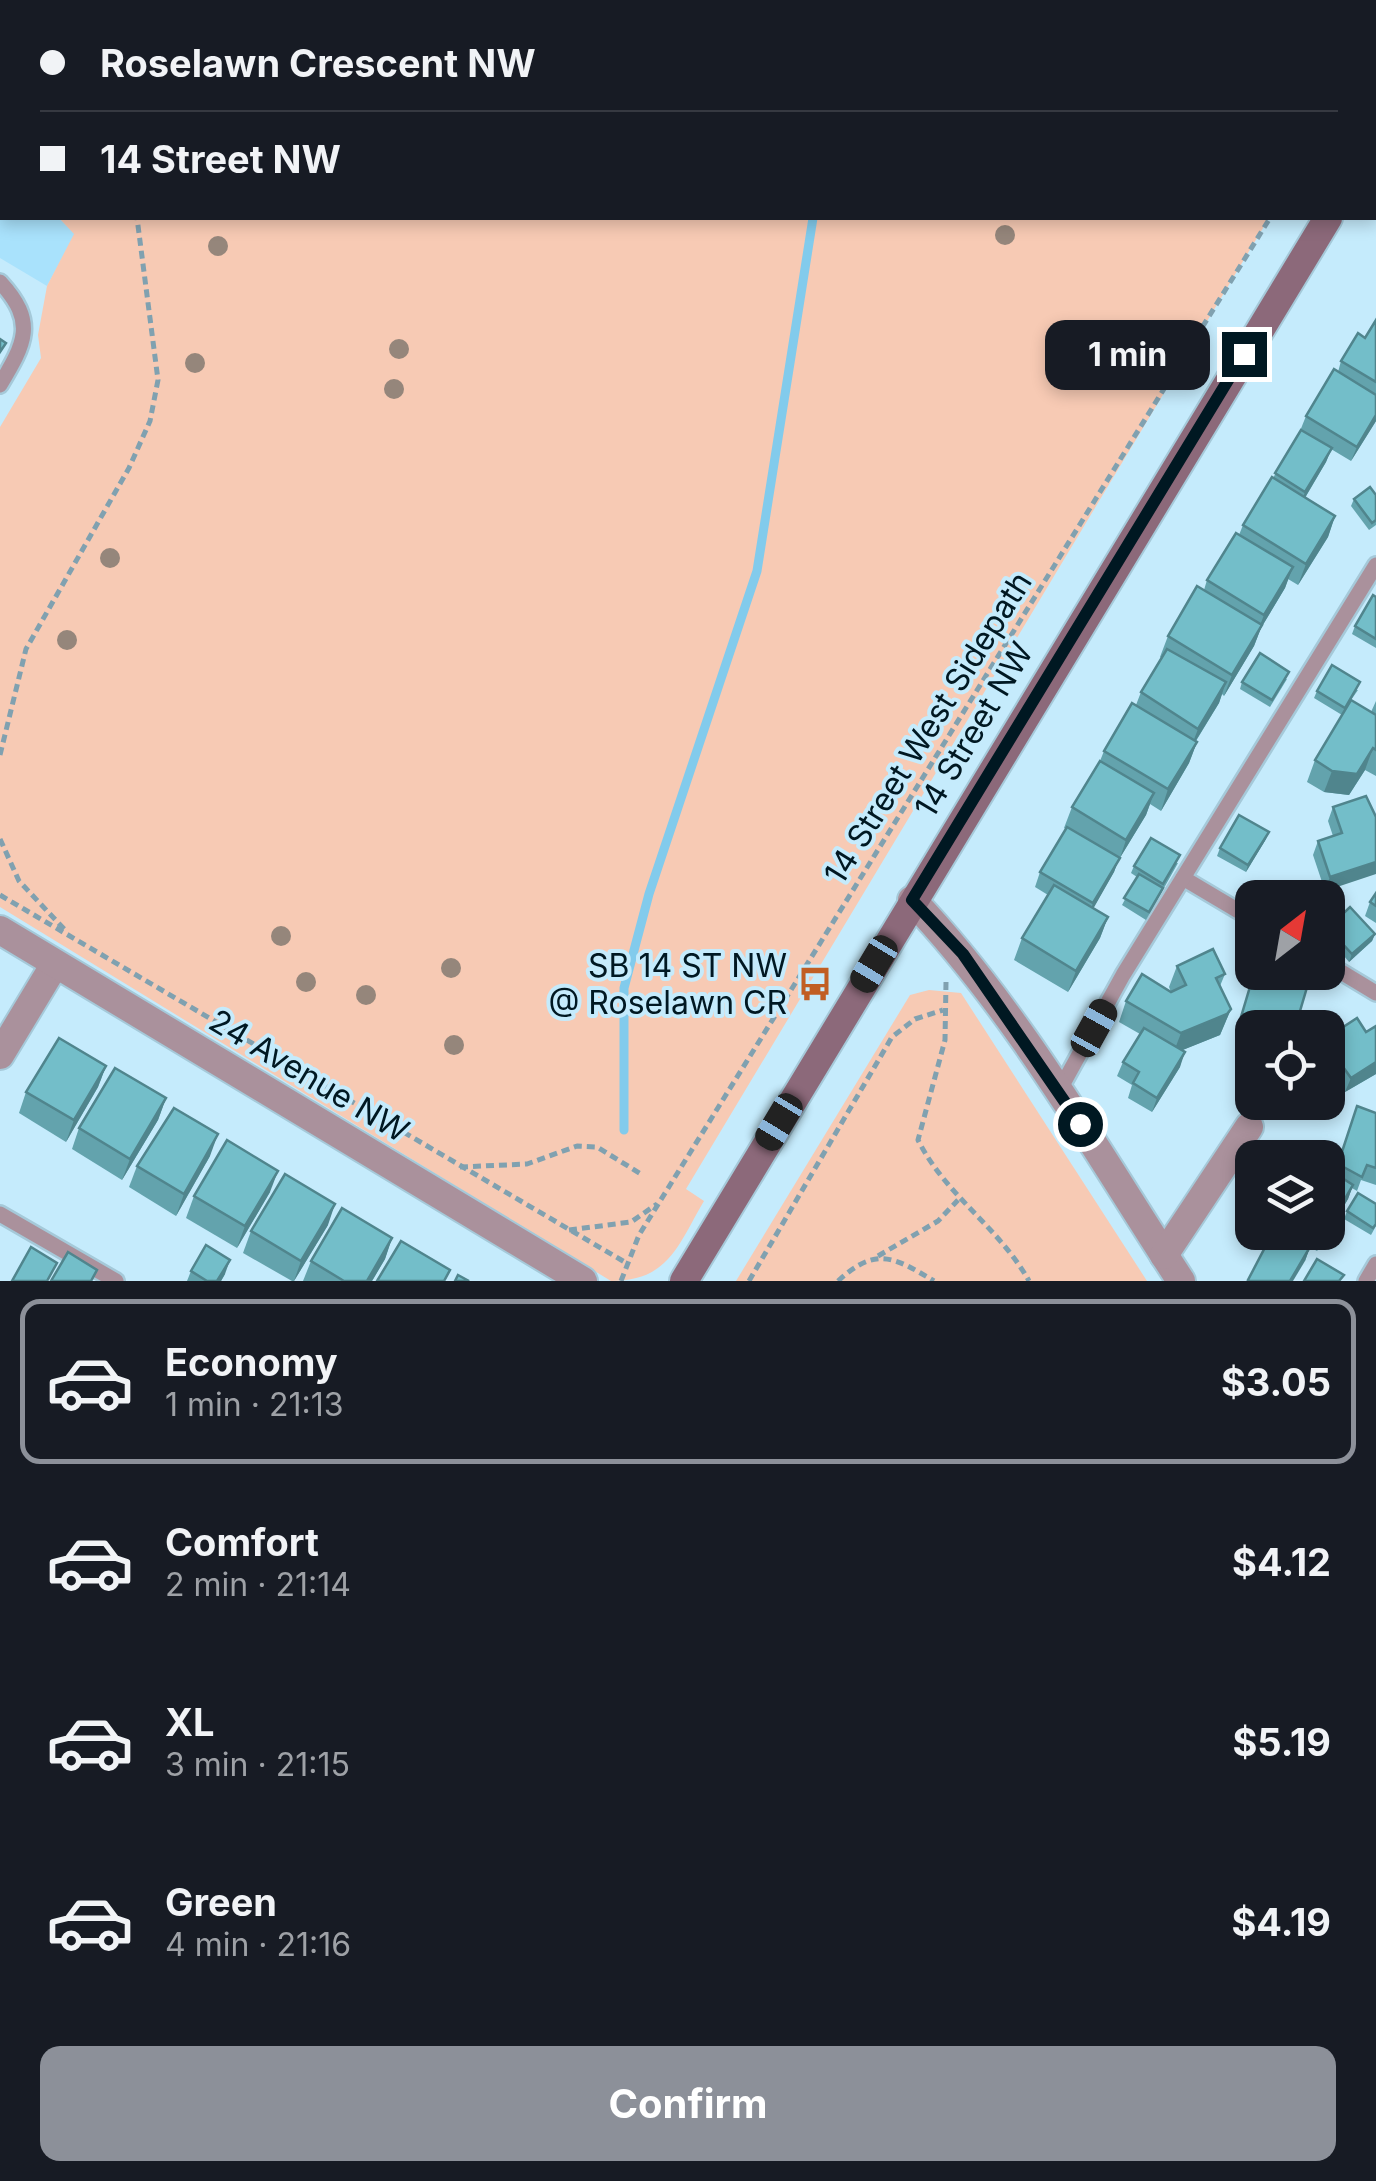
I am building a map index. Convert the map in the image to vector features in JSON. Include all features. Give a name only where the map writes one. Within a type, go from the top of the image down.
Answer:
[{"type":"main road","name":"14 Street NW","points":[[684,1281],[1327,220]]},
{"type":"street","points":[[912,900],[963,954],[1059,1091],[1181,1281]]},
{"type":"street","name":"24 Avenue NW","points":[[0,930],[583,1281]]},
{"type":"street","points":[[0,1055],[55,964]]},
{"type":"street","points":[[1164,1255],[1249,1127]]},
{"type":"lane","points":[[0,282],[17,300],[25,327],[24,345],[0,385]]},
{"type":"lane","points":[[1059,1091],[1183,878],[1376,565]]},
{"type":"lane","points":[[1183,878],[1235,910]]},
{"type":"lane","points":[[1345,974],[1376,993]]},
{"type":"lane","points":[[0,1214],[116,1281]]},
{"type":"lane","points":[[1366,1281],[1376,1264]]},
{"type":"path","points":[[0,755],[26,649],[130,468],[150,422],[158,380],[137,220]]},
{"type":"path","name":"14 Street West Sidepath","points":[[621,1281],[639,1235],[1269,220]]},
{"type":"path","points":[[0,839],[25,890],[75,939]]},
{"type":"path","points":[[0,894],[457,1168],[628,1264]]},
{"type":"path","points":[[963,954],[944,984],[945,1040],[918,1140],[958,1200],[1013,1255],[1028,1281]]},
{"type":"path","points":[[749,1281],[892,1037],[915,1018],[944,1010]]},
{"type":"path","points":[[457,1168],[528,1164],[577,1146],[596,1147],[642,1174]]},
{"type":"path","points":[[838,1281],[856,1264],[938,1221],[958,1200]]},
{"type":"path","points":[[566,1230],[630,1222],[660,1203]]},
{"type":"path","points":[[875,1257],[900,1261],[934,1281]]},
{"type":"shaded area","points":[[0,220],[61,220],[75,234],[47,286],[0,258]]},
{"type":"shaded area","points":[[61,220],[1268,220],[686,1189],[704,1201],[678,1246],[670,1258],[646,1275],[611,1281],[0,907],[0,427],[41,358],[38,335],[47,286],[74,234]]},
{"type":"shaded area","points":[[929,990],[961,993],[1147,1281],[736,1281],[910,995]]},
{"type":"building","points":[[1376,320],[1376,382],[1341,361],[1358,333],[1365,338]]},
{"type":"building","points":[[1334,369],[1376,395],[1376,415],[1357,447],[1306,416]]},
{"type":"building","points":[[1301,430],[1332,448],[1305,492],[1275,473]]},
{"type":"building","points":[[1272,477],[1335,516],[1306,564],[1243,525]]},
{"type":"building","points":[[1370,487],[1376,495],[1376,520],[1372,523],[1354,499]]},
{"type":"building","points":[[1236,533],[1293,567],[1264,615],[1207,580]]},
{"type":"building","points":[[1197,586],[1262,625],[1232,675],[1168,636]]},
{"type":"building","points":[[1373,595],[1376,597],[1376,639],[1355,626]]},
{"type":"building","points":[[1167,649],[1226,682],[1198,729],[1141,692]]},
{"type":"building","points":[[1260,653],[1289,672],[1272,700],[1242,682]]},
{"type":"building","points":[[1332,665],[1360,682],[1345,708],[1317,691]]},
{"type":"building","points":[[1351,700],[1376,715],[1376,750],[1373,748],[1357,774],[1332,771],[1315,760]]},
{"type":"building","points":[[1132,703],[1197,742],[1168,789],[1104,751]]},
{"type":"building","points":[[1100,761],[1154,793],[1126,840],[1072,807]]},
{"type":"building","points":[[1366,796],[1376,817],[1376,862],[1330,877],[1318,841],[1342,833],[1333,807]]},
{"type":"building","points":[[1239,815],[1269,832],[1248,865],[1220,848]]},
{"type":"building","points":[[1067,827],[1120,858],[1093,903],[1040,872]]},
{"type":"building","points":[[1151,838],[1180,855],[1163,884],[1134,866]]},
{"type":"building","points":[[1139,874],[1163,888],[1149,912],[1124,898]]},
{"type":"building","points":[[1054,885],[1108,917],[1076,971],[1022,938]]},
{"type":"building","points":[[1350,907],[1375,934],[1352,954],[1345,946],[1345,912]]},
{"type":"building","points":[[1213,949],[1225,974],[1216,978],[1231,1009],[1227,1014],[1181,1033],[1126,1001],[1142,974],[1171,992],[1186,985],[1177,966]]},
{"type":"building","points":[[1249,990],[1306,990],[1300,1010],[1243,1010]]},
{"type":"building","points":[[1357,1018],[1366,1032],[1376,1026],[1376,1062],[1351,1078],[1345,1070],[1345,1026]]},
{"type":"building","points":[[1144,1028],[1185,1052],[1157,1098],[1133,1083],[1139,1072],[1123,1062]]},
{"type":"building","points":[[59,1038],[106,1066],[74,1120],[26,1092]]},
{"type":"building","points":[[115,1068],[166,1098],[130,1159],[79,1128]]},
{"type":"building","points":[[1357,1106],[1376,1113],[1376,1168],[1367,1165],[1362,1177],[1345,1168],[1345,1143]]},
{"type":"building","points":[[174,1108],[218,1134],[184,1194],[137,1166]]},
{"type":"building","points":[[227,1140],[278,1171],[245,1226],[194,1196]]},
{"type":"building","points":[[285,1174],[335,1204],[301,1261],[251,1231]]},
{"type":"building","points":[[1345,1180],[1353,1185],[1345,1199]]},
{"type":"building","points":[[1358,1193],[1376,1204],[1373,1228],[1347,1211]]},
{"type":"building","points":[[342,1208],[392,1238],[367,1281],[344,1281],[311,1261]]},
{"type":"building","points":[[401,1241],[450,1270],[444,1281],[377,1281]]},
{"type":"building","points":[[206,1245],[230,1260],[217,1281],[207,1281],[191,1271]]},
{"type":"building","points":[[31,1247],[57,1263],[47,1281],[12,1281]]},
{"type":"building","points":[[1264,1250],[1308,1250],[1290,1281],[1248,1280]]},
{"type":"building","points":[[68,1252],[97,1270],[91,1281],[51,1281]]},
{"type":"building","points":[[1317,1259],[1344,1275],[1339,1281],[1304,1281]]},
{"type":"waterway","points":[[624,1130],[624,988],[649,894],[757,571],[813,220]]},
{"type":"place","name":"SB 14 ST NW @ Roselawn CR","points":[[815,984]]},
{"type":"route","points":[[1080,1124],[963,954],[912,900],[1244,354]]}]
